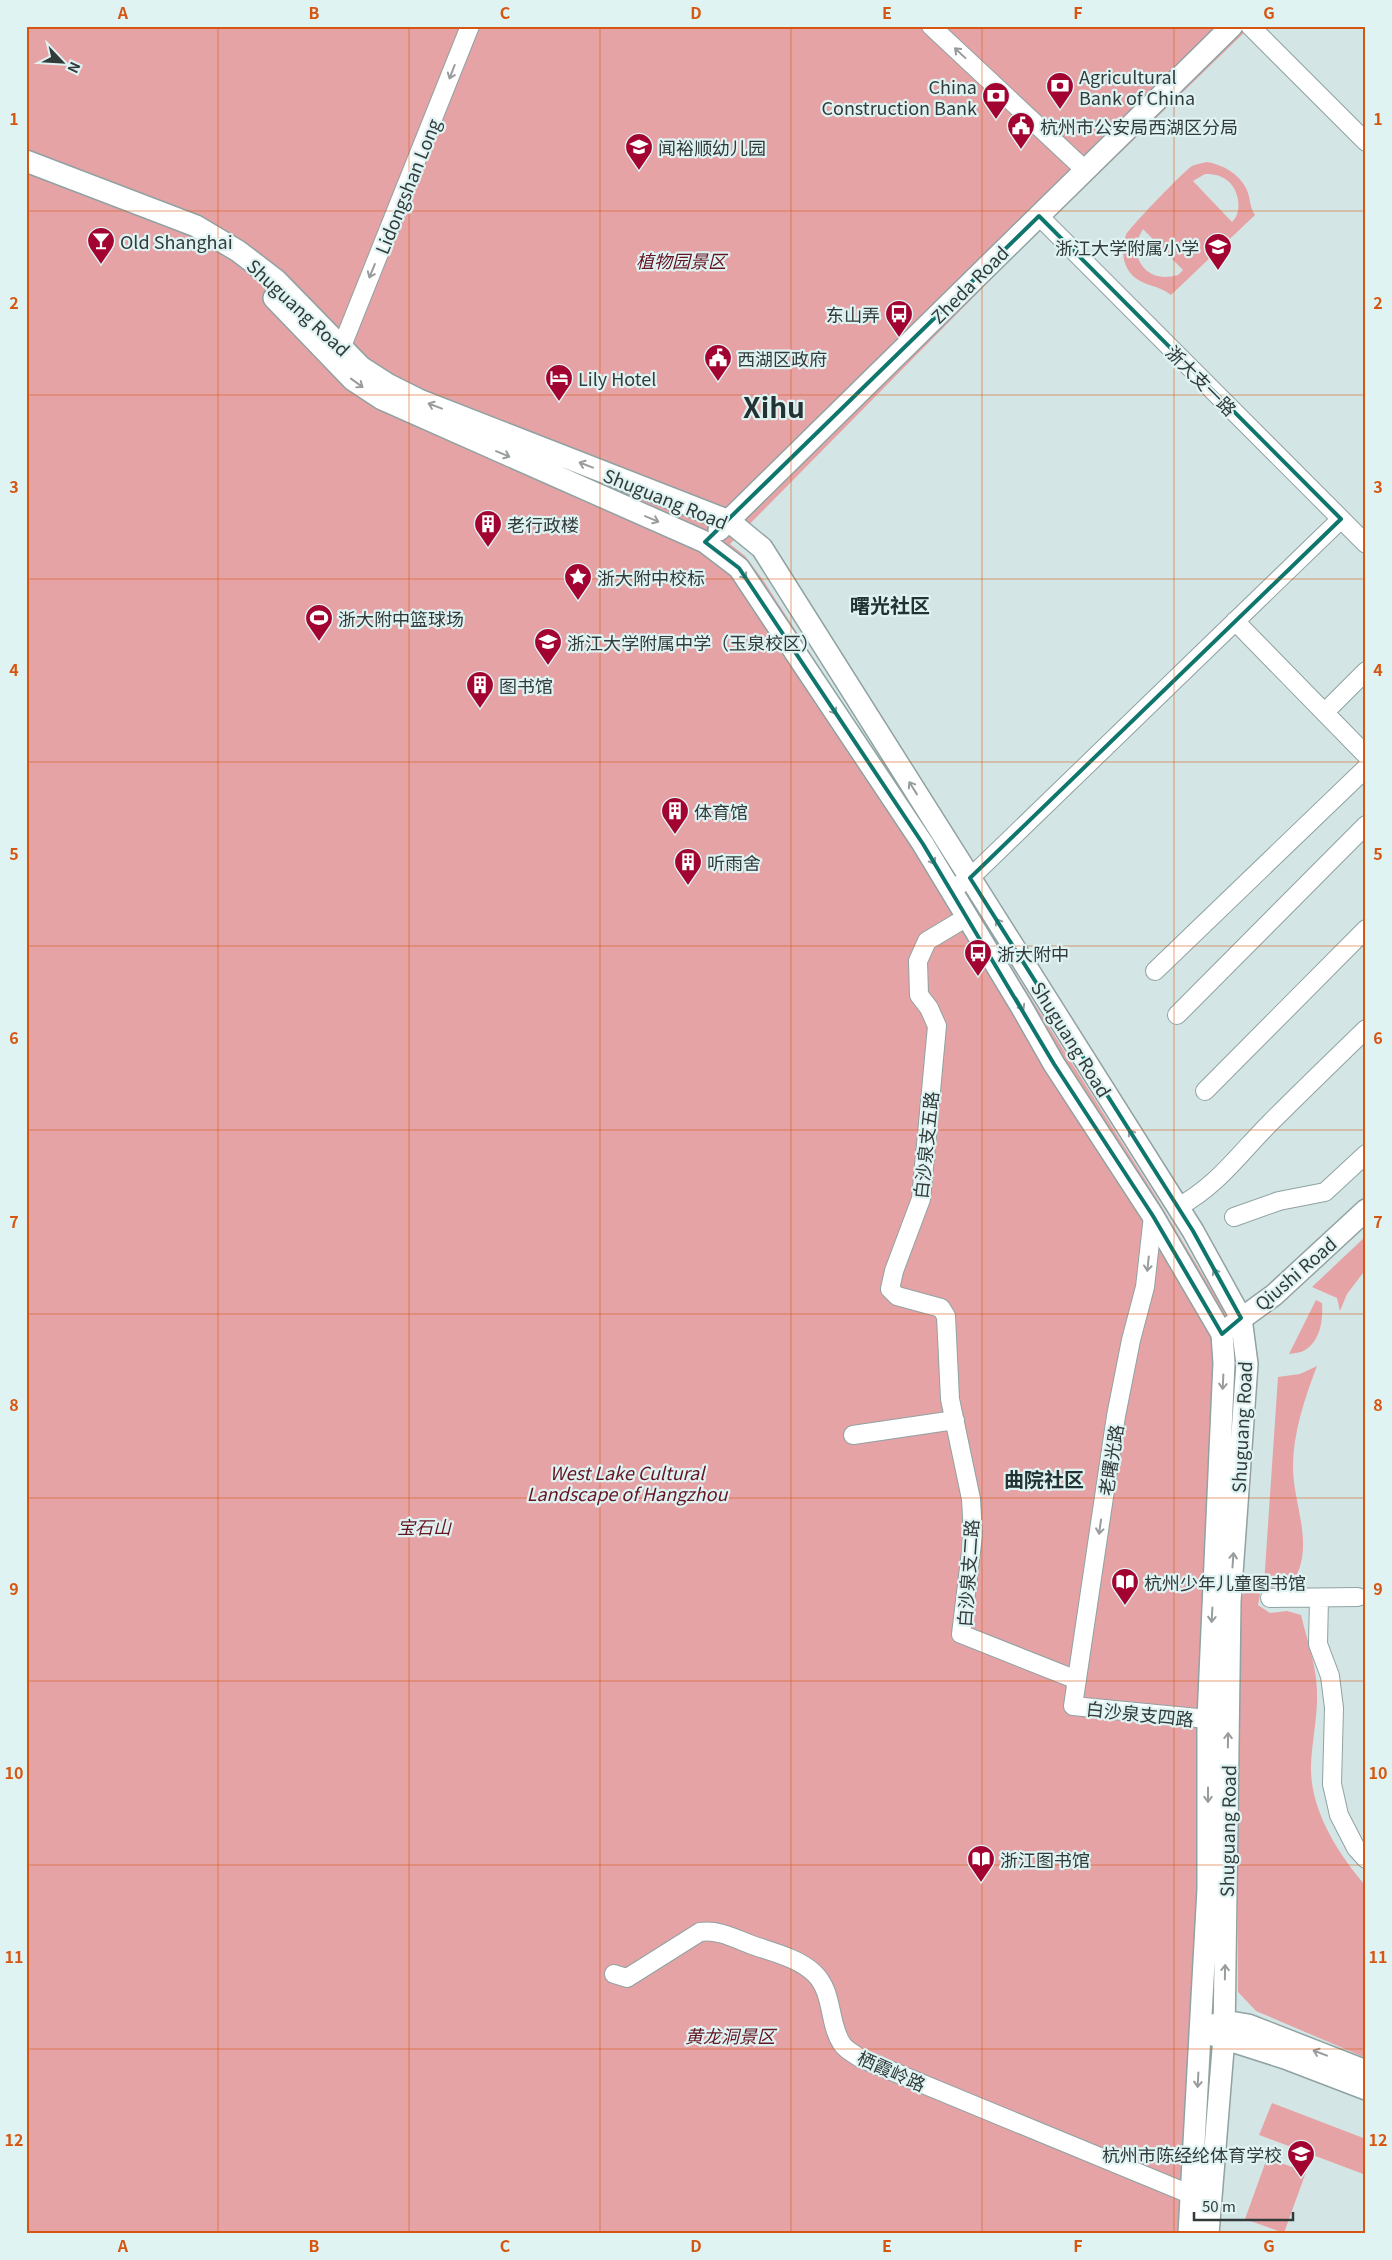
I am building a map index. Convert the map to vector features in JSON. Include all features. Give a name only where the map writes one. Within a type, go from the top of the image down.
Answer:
[{"type":"main road","name":"Zheda Road","points":[[705,542],[729,521],[1232,26]]},
{"type":"main road","name":"Shuguang Road","points":[[26,161],[196,226],[238,251],[276,280],[368,371],[389,385],[419,400],[729,521],[762,548],[1178,1207],[1241,1318],[1246,1364],[1230,1601],[1224,2029],[1208,2234]]},
{"type":"main road","name":"Shuguang Road","points":[[26,175],[182,234],[237,265],[267,291],[352,380],[382,400],[705,542],[740,568],[923,844],[1054,1064],[1153,1216],[1222,1334],[1224,1363],[1208,1719],[1208,1889],[1189,2234]]},
{"type":"main road","name":"Qiushi Road","points":[[1222,1334],[1274,1295],[1366,1210]]},
{"type":"main road","points":[[1201,2031],[1248,2025],[1366,2071]]},
{"type":"main road","points":[[1224,2029],[1285,2058],[1366,2089]]},
{"type":"street","name":"Lidongshan Long","points":[[342,346],[470,26]]},
{"type":"street","points":[[931,26],[1085,170]]},
{"type":"street","points":[[1250,26],[1366,142]]},
{"type":"street","name":"浙大支一路","points":[[1039,216],[1366,544]]},
{"type":"street","points":[[951,890],[970,878],[1340,519]]},
{"type":"street","points":[[1235,621],[1366,755]]},
{"type":"street","points":[[1325,712],[1366,671]]},
{"type":"street","points":[[1155,972],[1366,768]]},
{"type":"street","points":[[1177,1015],[1366,825]]},
{"type":"street","name":"白沙泉支五路","points":[[955,1420],[950,1399],[946,1316],[941,1308],[897,1296],[890,1289],[894,1272],[921,1199],[937,1026],[929,1008],[919,995],[918,961],[926,941],[967,917]]},
{"type":"street","points":[[1204,1091],[1366,929]]},
{"type":"street","points":[[1178,1207],[1199,1196],[1215,1183],[1269,1124],[1366,1029]]},
{"type":"street","points":[[1234,1217],[1279,1201],[1325,1192],[1366,1154]]},
{"type":"street","name":"老曙光路","points":[[1073,1706],[1116,1416],[1131,1340],[1145,1287],[1153,1216]]},
{"type":"street","points":[[853,1434],[955,1420]]},
{"type":"street","name":"白沙泉支二路","points":[[955,1420],[971,1499],[973,1535],[960,1634],[1077,1680]]},
{"type":"street","points":[[1270,1598],[1358,1597]]},
{"type":"street","points":[[1319,1598],[1318,1644],[1330,1676],[1334,1708],[1332,1784],[1339,1815],[1356,1848],[1366,1858]]},
{"type":"street","name":"白沙泉支四路","points":[[1073,1706],[1208,1719]]},
{"type":"street","name":"栖霞岭路","points":[[614,1974],[627,1978],[700,1932],[707,1931],[720,1933],[790,1959],[803,1965],[815,1974],[826,1993],[837,2034],[843,2046],[860,2058],[1192,2195]]},
{"type":"highlighted area","points":[[1039,216],[1341,519],[970,878],[1193,1231],[1241,1318],[1222,1334],[1153,1216],[1054,1064],[923,844],[739,568],[705,542]]},
{"type":"green space","name":"West Lake Cultural Landscape of Hangzhou","points":[[26,26],[1251,26],[1019,251],[730,544],[745,556],[763,580],[964,892],[1153,1192],[1222,1307],[1234,1339],[1235,1359],[1195,2234],[26,2234]]},
{"type":"green space","points":[[1207,162],[1224,168],[1239,178],[1246,188],[1255,215],[1171,295],[1160,288],[1136,279],[1131,274],[1124,260],[1123,252],[1126,235],[1158,199],[1192,166]],"holes":[[[1205,174],[1223,177],[1235,190],[1238,201],[1238,213],[1232,222],[1193,181]],[[1143,229],[1183,270],[1178,275],[1161,277],[1148,272],[1143,267],[1136,253],[1135,244]]]},
{"type":"green space","points":[[1366,1236],[1366,1269],[1347,1294],[1340,1311],[1337,1298],[1312,1287]]},
{"type":"green space","points":[[1316,1300],[1322,1303],[1322,1316],[1320,1329],[1315,1341],[1305,1350],[1289,1354]]},
{"type":"green space","points":[[1317,1366],[1300,1415],[1295,1441],[1294,1481],[1303,1539],[1300,1567],[1294,1580],[1268,1589],[1264,1584],[1278,1377],[1300,1374]]},
{"type":"green space","points":[[1250,1583],[1260,1594],[1258,1605],[1270,1613],[1287,1611],[1301,1615],[1312,1655],[1317,1690],[1311,1766],[1315,1799],[1336,1846],[1366,1886],[1366,2058],[1256,2011],[1238,1992],[1236,1606]]},
{"type":"green space","points":[[1272,2103],[1366,2139],[1366,2175],[1259,2135]]},
{"type":"green space","points":[[1267,2158],[1306,2172],[1284,2233],[1245,2219]]},
{"type":"place","name":"Agricultural Bank of China","points":[[1060,110]]},
{"type":"place","name":"China Construction Bank","points":[[996,120]]},
{"type":"place","name":"杭州市公安局西湖区分局","points":[[1021,150]]},
{"type":"place","name":"闻裕顺幼儿园","points":[[639,171]]},
{"type":"place","name":"Old Shanghai","points":[[101,265]]},
{"type":"place","name":"浙江大学附属小学","points":[[1218,271]]},
{"type":"place","name":"东山弄","points":[[899,338]]},
{"type":"place","name":"西湖区政府","points":[[718,382]]},
{"type":"place","name":"Lily Hotel","points":[[559,402]]},
{"type":"place","name":"老行政楼","points":[[488,548]]},
{"type":"place","name":"浙大附中校标","points":[[578,601]]},
{"type":"place","name":"浙大附中篮球场","points":[[319,642]]},
{"type":"place","name":"浙江大学附属中学（玉泉校区）","points":[[548,666]]},
{"type":"place","name":"图书馆","points":[[480,709]]},
{"type":"place","name":"体育馆","points":[[675,835]]},
{"type":"place","name":"听雨舍","points":[[688,886]]},
{"type":"place","name":"浙大附中","points":[[978,977]]},
{"type":"place","name":"杭州少年儿童图书馆","points":[[1125,1606]]},
{"type":"place","name":"浙江图书馆","points":[[981,1883]]},
{"type":"place","name":"杭州市陈经纶体育学校","points":[[1301,2178]]},
{"type":"district","name":"Xihu","points":[[774,406]]},
{"type":"district","name":"曙光社区","points":[[890,604]]},
{"type":"district","name":"曲院社区","points":[[1044,1478]]},
{"type":"park label","name":"植物园景区","points":[[681,260]]},
{"type":"park label","name":"宝石山","points":[[424,1526]]},
{"type":"park label","name":"黄龙洞景区","points":[[730,2035]]}]
